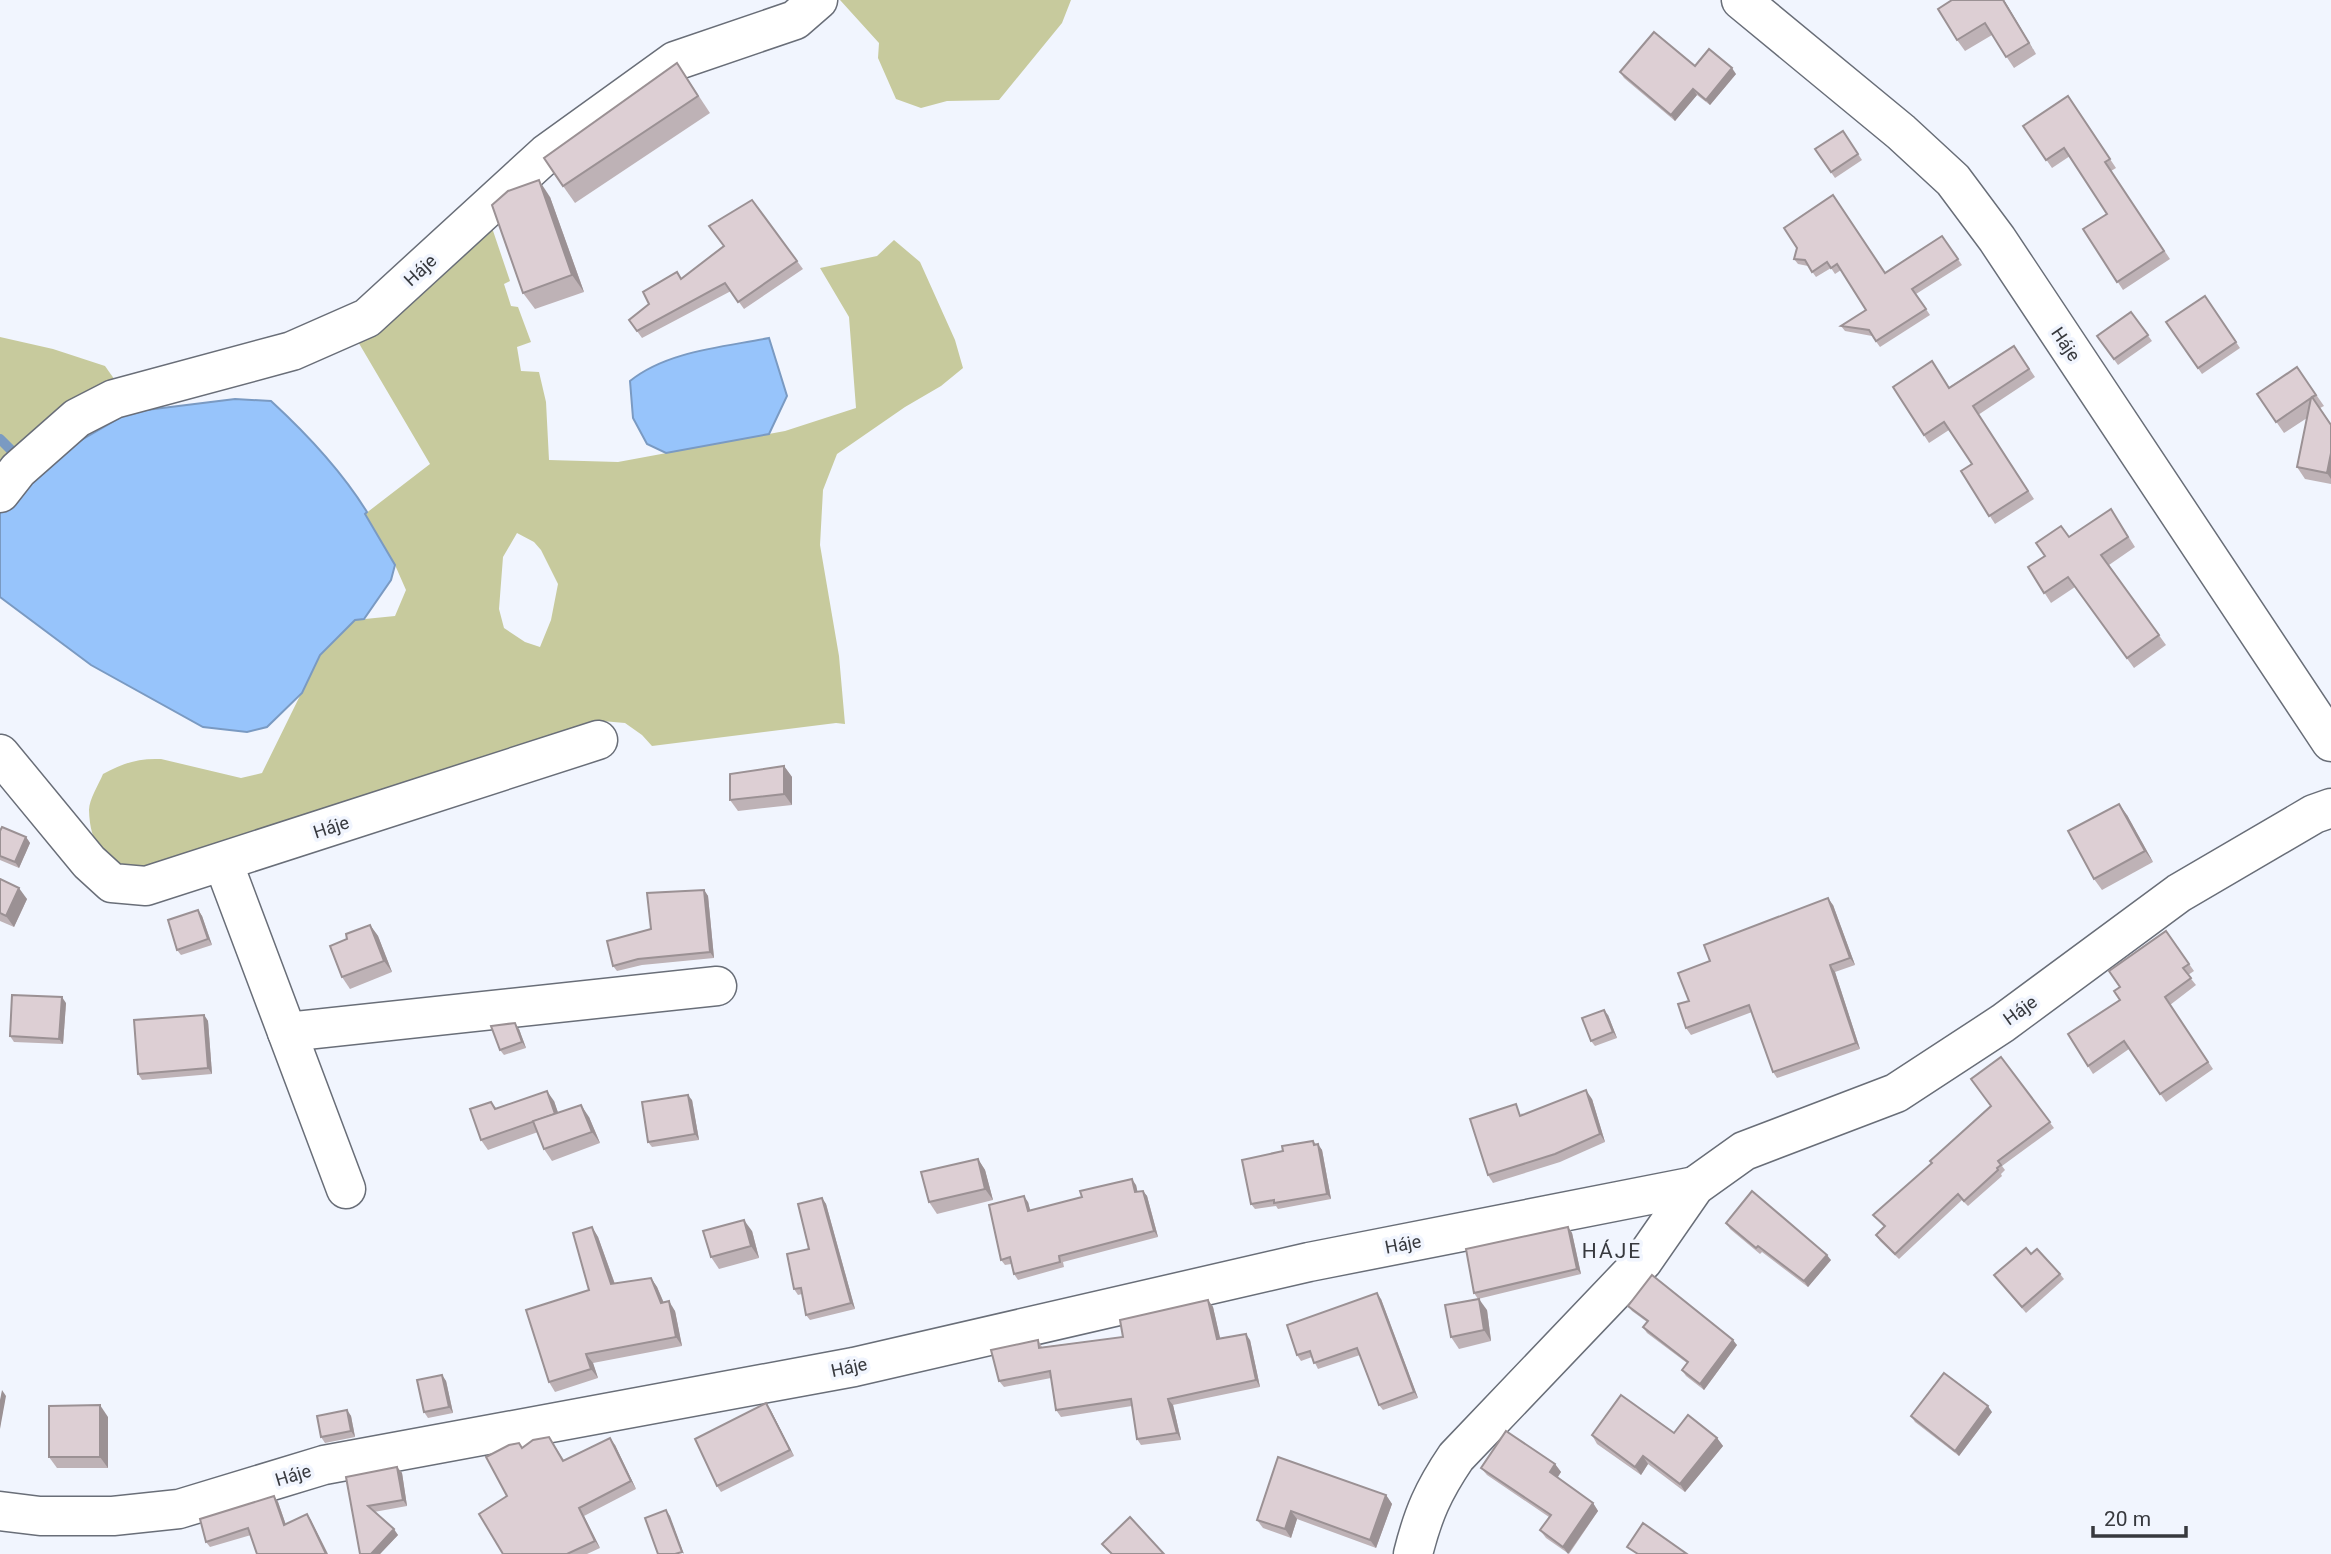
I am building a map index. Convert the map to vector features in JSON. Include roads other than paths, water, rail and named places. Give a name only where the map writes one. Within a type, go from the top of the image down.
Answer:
[{"type":"street","name":"Háje","points":[[0,494],[18,470],[77,418],[114,400],[292,351],[367,318],[546,154],[675,61],[795,20],[818,0]]},
{"type":"street","name":"Háje","points":[[1741,0],[1901,132],[1953,180],[1997,239],[2326,725]]},
{"type":"street","name":"Háje","points":[[0,754],[89,862],[112,883],[146,886],[598,740]]},
{"type":"street","name":"Háje","points":[[1413,1554],[1422,1518],[1437,1486],[1456,1457],[1643,1261],[1695,1186],[1744,1150],[1896,1093],[2003,1023],[2179,893],[2314,814],[2331,808]]},
{"type":"street","points":[[223,862],[346,1189]]},
{"type":"street","points":[[287,1032],[717,986]]},
{"type":"street","name":"Háje","points":[[0,1511],[40,1516],[113,1516],[179,1509],[324,1465],[853,1367],[1309,1262],[1695,1186]]},
{"type":"water","points":[[769,338],[787,396],[769,434],[666,453],[647,444],[633,418],[630,381],[661,363],[678,357]]},
{"type":"water","points":[[235,399],[271,401],[311,440],[357,497],[395,565],[391,580],[364,619],[355,620],[320,655],[302,693],[267,727],[247,732],[203,727],[91,665],[0,597],[0,512],[31,469],[130,412]]},
{"type":"waterway","points":[[0,439],[13,452]]},
{"type":"district","name":"HÁJE","points":[[1612,1251]]}]
